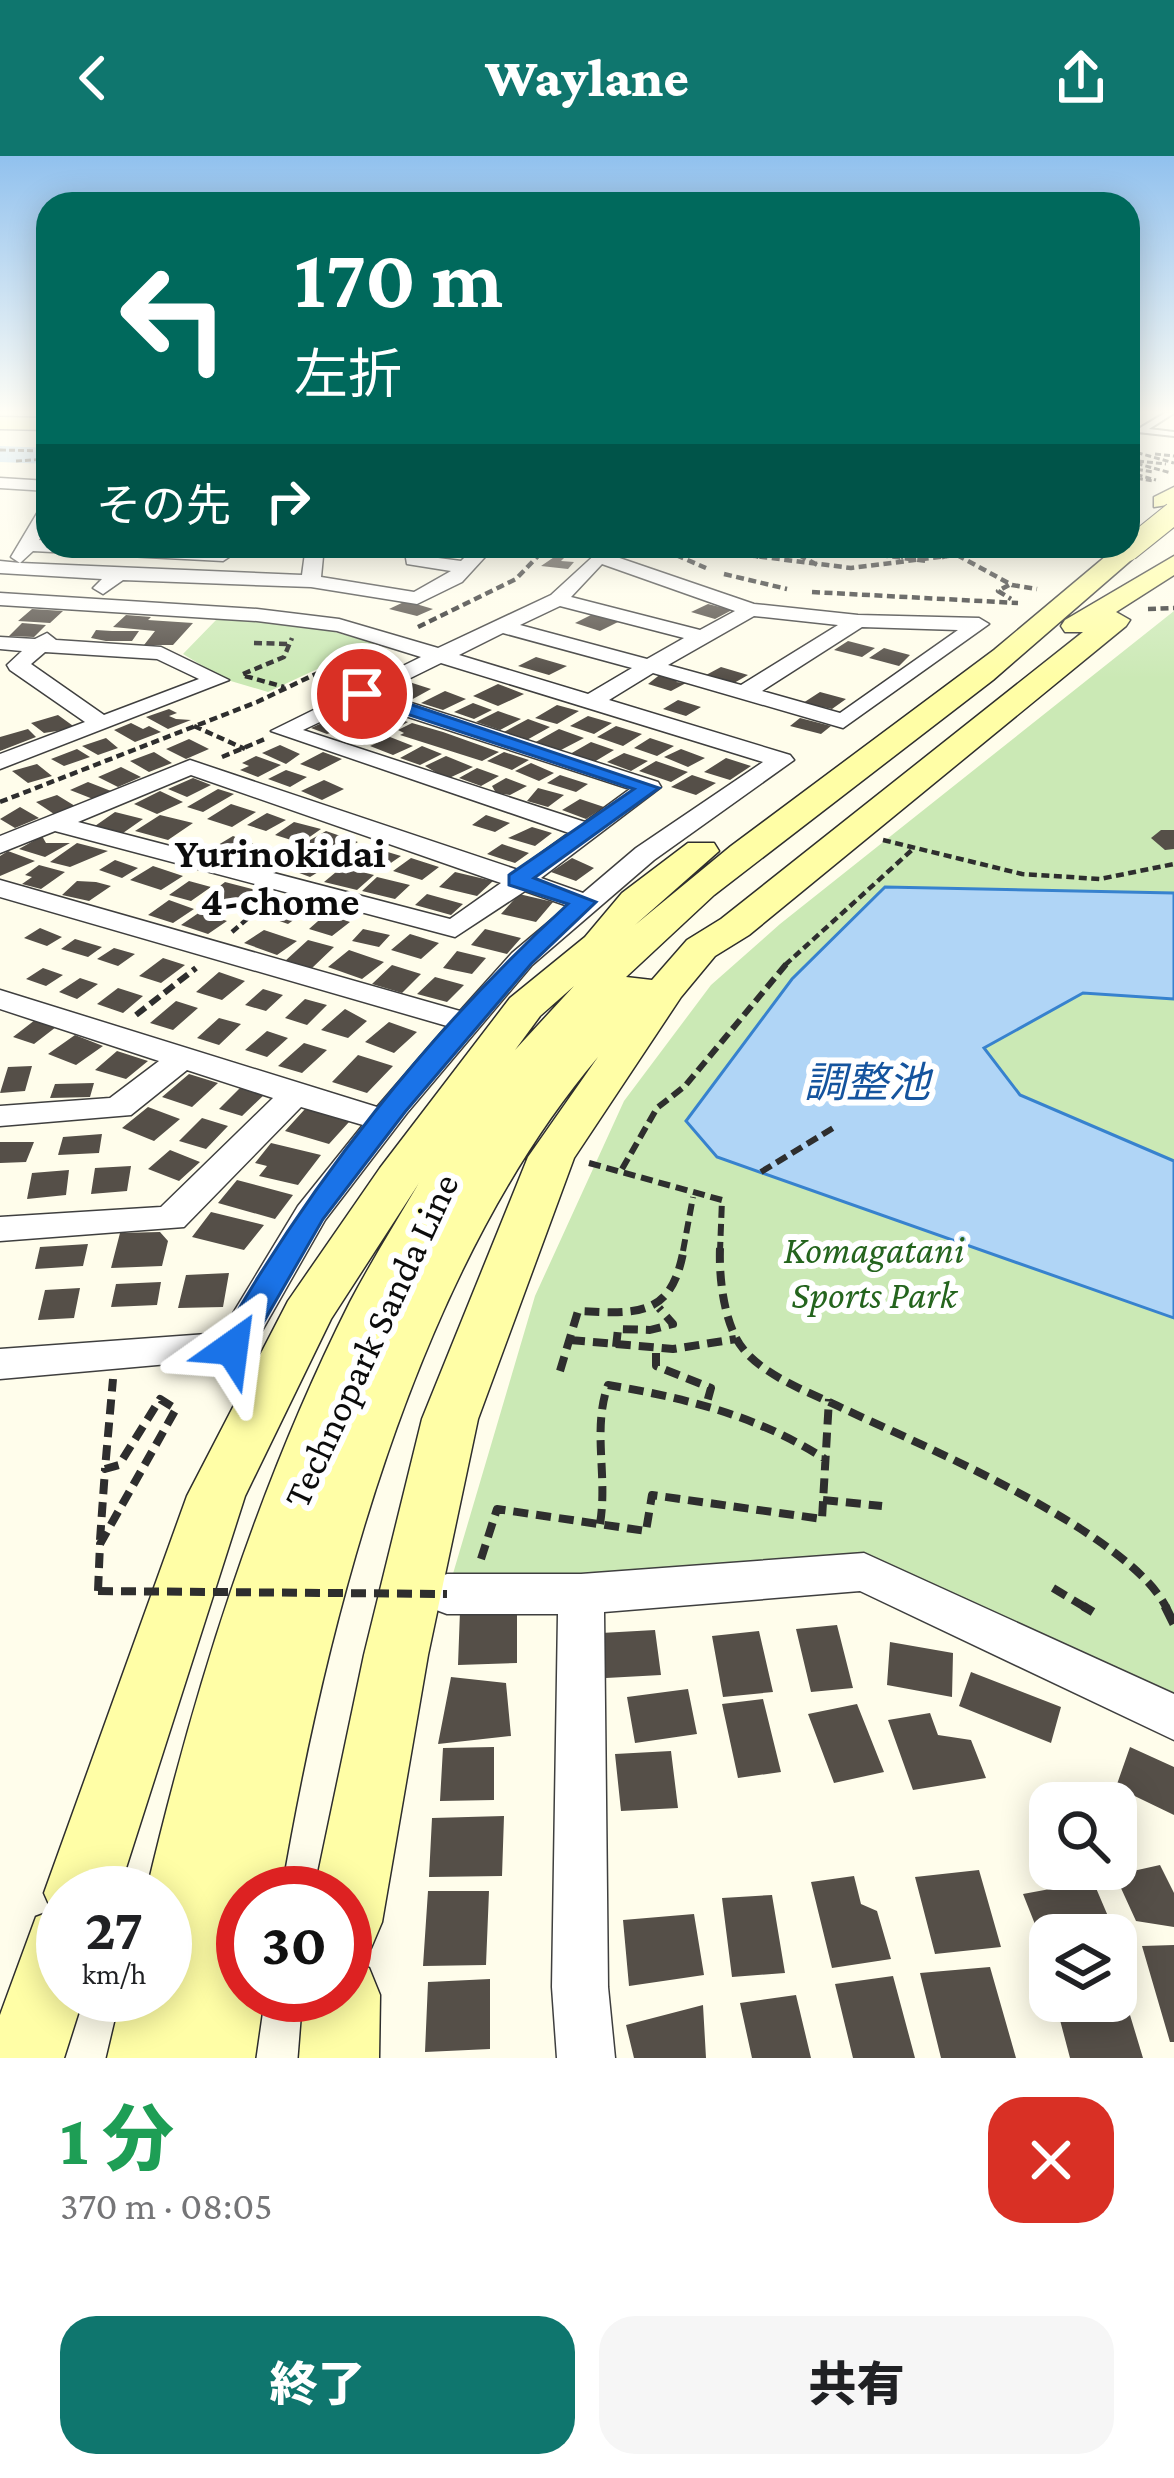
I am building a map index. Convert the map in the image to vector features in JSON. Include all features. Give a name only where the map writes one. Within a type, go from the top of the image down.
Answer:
[{"type":"main road","name":"Technopark Sanda Line","points":[[1140,527],[1170,503]]},
{"type":"main road","points":[[90,1866],[216,1496],[307,1314],[397,1179],[526,1007],[593,921],[635,901],[1027,602],[1096,558]]},
{"type":"main road","name":"Technopark Sanda Line","points":[[248,1866],[263,1779],[333,1528],[424,1299],[533,1109],[647,973],[734,886],[973,693],[1104,558]]},
{"type":"main road","name":"Technopark Sanda Line","points":[[187,1866],[204,1781],[284,1521],[338,1390],[399,1263],[440,1183],[497,1099],[616,963],[730,860],[973,693],[1174,563]]},
{"type":"main road","points":[[701,948],[735,927],[1103,629],[1174,583]]},
{"type":"main road","points":[[1027,602],[968,672],[973,693],[1103,629]]},
{"type":"main road","points":[[356,1866],[450,1419],[551,1157],[665,990],[788,862],[800,836]]},
{"type":"main road","points":[[593,921],[730,860]]},
{"type":"main road","points":[[24,2058],[36,2022]]},
{"type":"main road","points":[[147,2058],[154,2022]]},
{"type":"main road","name":"Technopark Sanda Line","points":[[215,2058],[221,2022]]},
{"type":"main road","points":[[339,2058],[341,2022]]},
{"type":"street","points":[[6,568],[36,532]]},
{"type":"street","points":[[29,545],[36,545]]},
{"type":"street","points":[[220,577],[224,558]]},
{"type":"street","points":[[311,581],[314,558]]},
{"type":"street","points":[[414,558],[465,567]]},
{"type":"street","points":[[6,568],[311,581],[417,598],[474,558]]},
{"type":"street","points":[[283,731],[558,599],[597,558]]},
{"type":"street","points":[[503,627],[843,721],[980,624],[858,621],[751,610],[601,558]]},
{"type":"street","points":[[102,724],[18,665],[118,574]]},
{"type":"street","points":[[0,599],[311,620],[782,760],[593,921],[522,959],[465,1022],[311,1214],[232,1348],[0,1364]]},
{"type":"street","points":[[558,599],[703,637]]},
{"type":"street","points":[[591,701],[751,610]]},
{"type":"street","points":[[744,693],[858,621]]},
{"type":"street","points":[[0,643],[161,653],[218,680],[0,761]]},
{"type":"street","points":[[53,823],[455,929],[649,788],[362,694]]},
{"type":"street","points":[[283,731],[587,831]]},
{"type":"street","points":[[0,845],[190,767],[517,880],[593,921]]},
{"type":"street","points":[[0,888],[465,1022]]},
{"type":"street","points":[[0,999],[384,1120]]},
{"type":"street","points":[[0,1116],[119,1108],[183,1058]]},
{"type":"street","points":[[0,1229],[171,1218],[296,1095]]},
{"type":"street","points":[[458,1594],[581,1594],[864,1572],[1174,1718]]},
{"type":"street","points":[[581,1594],[580,1987],[586,2058]]},
{"type":"path","points":[[390,640],[516,578],[535,558]]},
{"type":"path","points":[[685,558],[724,574],[792,590]]},
{"type":"path","points":[[761,558],[867,570],[945,558]]},
{"type":"path","points":[[804,558],[821,567]]},
{"type":"path","points":[[900,558],[930,562]]},
{"type":"path","points":[[962,558],[1012,585],[1027,602]]},
{"type":"path","points":[[1012,585],[998,591],[1027,602]]},
{"type":"path","points":[[811,592],[1027,602]]},
{"type":"path","points":[[285,687],[240,675],[284,657],[293,637],[303,634]]},
{"type":"path","points":[[0,802],[194,727],[375,646],[360,642]]},
{"type":"path","points":[[254,643],[290,644]]},
{"type":"path","points":[[194,727],[245,749]]},
{"type":"path","points":[[190,767],[283,731]]},
{"type":"path","points":[[853,830],[1022,874],[1100,879],[1174,864]]},
{"type":"path","points":[[913,849],[783,967],[685,1086],[657,1108],[622,1169],[693,1197],[722,1200],[719,1275],[736,1339],[774,1373],[998,1481],[1093,1538],[1157,1588],[1174,1624]]},
{"type":"path","points":[[111,1035],[285,886]]},
{"type":"path","points":[[761,1172],[833,1128]]},
{"type":"path","points":[[560,1371],[578,1311],[630,1313],[659,1308],[676,1290],[693,1197]]},
{"type":"path","points":[[616,1347],[618,1329],[650,1330],[673,1324],[659,1308]]},
{"type":"path","points":[[570,1340],[656,1353],[694,1351],[736,1339]]},
{"type":"path","points":[[656,1353],[656,1366],[711,1388],[706,1406]]},
{"type":"path","points":[[115,1356],[98,1591],[458,1594],[497,1509],[646,1531],[652,1495],[822,1519],[829,1399]]},
{"type":"path","points":[[600,1524],[606,1478],[597,1444],[599,1406],[608,1385],[706,1406],[787,1432],[826,1460]]},
{"type":"path","points":[[100,1544],[176,1409],[160,1399],[118,1465],[105,1469]]},
{"type":"path","points":[[823,1500],[882,1506]]},
{"type":"path","points":[[1053,1588],[1093,1612]]},
{"type":"green space","name":"Komagatani Sports Park","points":[[1174,611],[1174,1722],[864,1572],[447,1594],[535,1296],[624,1101],[711,985],[780,924]]},
{"type":"green space","points":[[217,619],[310,625],[373,643],[268,692],[224,679],[183,654]]},
{"type":"water","name":"調整池","points":[[885,887],[1174,893],[1174,999],[1083,993],[984,1048],[1020,1095],[1174,1161],[1174,1318],[717,1157],[686,1121],[792,979]]},
{"type":"building","points":[[553,558],[574,562],[568,569],[541,566]]},
{"type":"building","points":[[406,601],[433,609],[417,616],[389,609]]},
{"type":"building","points":[[708,604],[732,610],[715,619],[691,612]]},
{"type":"building","points":[[32,609],[63,611],[50,623],[18,621]]},
{"type":"building","points":[[126,615],[193,623],[173,645],[144,645],[155,631],[113,627]]},
{"type":"building","points":[[591,615],[618,622],[600,631],[575,623]]},
{"type":"building","points":[[22,623],[46,625],[34,637],[9,636]]},
{"type":"building","points":[[96,630],[139,631],[132,641],[106,641],[91,638]]},
{"type":"building","points":[[848,641],[875,648],[862,657],[834,650]]},
{"type":"building","points":[[884,648],[910,655],[899,666],[869,658]]},
{"type":"building","points":[[536,657],[567,666],[549,675],[518,666]]},
{"type":"building","points":[[721,667],[748,675],[734,683],[706,675]]},
{"type":"building","points":[[662,673],[686,683],[671,691],[648,684]]},
{"type":"building","points":[[406,681],[431,689],[411,700],[386,691]]},
{"type":"building","points":[[498,684],[524,694],[498,706],[473,696]]},
{"type":"building","points":[[445,691],[466,699],[443,710],[421,703]]},
{"type":"building","points":[[820,692],[846,699],[832,709],[803,703]]},
{"type":"building","points":[[678,700],[701,707],[686,716],[663,709]]},
{"type":"building","points":[[473,703],[492,710],[474,719],[454,712]]},
{"type":"building","points":[[557,705],[579,711],[557,724],[535,718]]},
{"type":"building","points":[[169,709],[177,713],[169,716],[191,720],[168,729],[146,717]]},
{"type":"building","points":[[498,711],[521,719],[500,730],[476,722]]},
{"type":"building","points":[[382,714],[408,722],[392,731],[366,722]]},
{"type":"building","points":[[58,715],[76,728],[44,733],[31,723]]},
{"type":"building","points":[[588,716],[612,723],[594,734],[570,726]]},
{"type":"building","points":[[335,717],[355,726],[327,734],[311,728]]},
{"type":"building","points":[[800,718],[831,726],[821,734],[790,726]]},
{"type":"building","points":[[528,719],[550,727],[525,741],[502,733]]},
{"type":"building","points":[[131,723],[161,732],[135,742],[114,730]]},
{"type":"building","points":[[412,723],[499,752],[482,761],[400,735],[404,733],[398,730]]},
{"type":"building","points":[[616,726],[642,734],[623,746],[597,737]]},
{"type":"building","points":[[363,727],[384,735],[364,745],[342,737]]},
{"type":"building","points":[[28,729],[36,737],[0,751],[0,737]]},
{"type":"building","points":[[559,729],[584,738],[559,751],[534,743]]},
{"type":"building","points":[[390,737],[413,746],[393,755],[370,746]]},
{"type":"building","points":[[106,738],[118,748],[98,755],[82,746]]},
{"type":"building","points":[[650,738],[674,746],[657,756],[634,748]]},
{"type":"building","points":[[189,739],[209,749],[186,759],[166,749]]},
{"type":"building","points":[[591,742],[614,750],[594,762],[570,754]]},
{"type":"building","points":[[280,745],[300,754],[286,764],[262,753]]},
{"type":"building","points":[[422,746],[442,754],[420,765],[400,758]]},
{"type":"building","points":[[77,749],[90,757],[64,766],[51,759]]},
{"type":"building","points":[[681,749],[705,758],[688,767],[664,757]]},
{"type":"building","points":[[154,752],[172,763],[149,772],[130,761]]},
{"type":"building","points":[[323,752],[342,759],[319,771],[300,764]]},
{"type":"building","points":[[504,752],[529,760],[512,770],[487,761]]},
{"type":"building","points":[[624,753],[648,761],[631,771],[607,762]]},
{"type":"building","points":[[256,756],[281,765],[258,777],[240,770],[249,766],[242,763]]},
{"type":"building","points":[[446,756],[473,767],[447,779],[425,766]]},
{"type":"building","points":[[726,758],[751,766],[730,780],[704,772]]},
{"type":"building","points":[[656,761],[688,772],[671,782],[639,771]]},
{"type":"building","points":[[531,763],[554,773],[539,781],[515,771]]},
{"type":"building","points":[[37,764],[52,776],[28,783],[12,771]]},
{"type":"building","points":[[121,767],[141,777],[118,787],[98,777]]},
{"type":"building","points":[[477,768],[499,776],[481,786],[459,778]]},
{"type":"building","points":[[286,770],[307,777],[290,787],[268,779]]},
{"type":"building","points":[[560,775],[588,784],[576,792],[547,783]]},
{"type":"building","points":[[692,775],[716,783],[696,795],[671,787]]},
{"type":"building","points":[[193,778],[211,785],[187,797],[168,789]]},
{"type":"building","points":[[506,778],[527,786],[510,795],[496,793],[492,786]]},
{"type":"building","points":[[324,780],[344,789],[322,800],[301,791]]},
{"type":"building","points":[[88,782],[111,791],[93,799],[70,790]]},
{"type":"building","points":[[538,788],[564,795],[548,807],[527,801]]},
{"type":"building","points":[[218,789],[234,794],[203,812],[187,807]]},
{"type":"building","points":[[160,791],[183,802],[157,814],[134,804]]},
{"type":"building","points":[[57,795],[75,806],[54,814],[36,802]]},
{"type":"building","points":[[580,799],[604,807],[586,819],[562,810]]},
{"type":"building","points":[[231,804],[256,812],[232,827],[207,819]]},
{"type":"building","points":[[20,807],[39,818],[15,828],[0,819]]},
{"type":"building","points":[[115,812],[143,819],[123,833],[95,826]]},
{"type":"building","points":[[267,813],[286,820],[266,831],[247,825]]},
{"type":"building","points":[[160,815],[193,823],[168,840],[135,831]]},
{"type":"building","points":[[486,815],[510,823],[495,832],[472,825]]},
{"type":"building","points":[[294,822],[321,829],[301,843],[275,835]]},
{"type":"building","points":[[532,827],[552,833],[535,846],[508,838]]},
{"type":"building","points":[[1161,830],[1174,830],[1174,849],[1165,850],[1151,838]]},
{"type":"building","points":[[326,831],[358,842],[334,856],[303,844]]},
{"type":"building","points":[[42,836],[46,843],[70,843],[45,857],[19,849]]},
{"type":"building","points":[[233,836],[256,845],[236,856],[213,848]]},
{"type":"building","points":[[77,843],[108,851],[70,867],[50,862]]},
{"type":"building","points":[[502,844],[529,853],[515,863],[487,854]]},
{"type":"building","points":[[265,846],[291,852],[271,868],[245,861]]},
{"type":"building","points":[[371,847],[401,856],[382,869],[352,859]]},
{"type":"building","points":[[8,851],[35,861],[0,876],[0,856]]},
{"type":"building","points":[[304,857],[328,866],[310,877],[286,868]]},
{"type":"building","points":[[411,858],[439,867],[422,880],[393,871]]},
{"type":"building","points":[[572,858],[594,868],[576,881],[551,872]]},
{"type":"building","points":[[115,860],[138,868],[122,878],[99,870]]},
{"type":"building","points":[[39,865],[65,872],[41,889],[22,884],[32,877],[25,875]]},
{"type":"building","points":[[153,866],[183,876],[161,890],[130,880]]},
{"type":"building","points":[[342,867],[374,875],[357,890],[324,882]]},
{"type":"building","points":[[455,872],[493,881],[477,896],[439,887]]},
{"type":"building","points":[[377,877],[410,885],[395,899],[362,891]]},
{"type":"building","points":[[77,881],[111,886],[89,901],[62,895]]},
{"type":"building","points":[[189,881],[211,887],[191,901],[169,895]]},
{"type":"building","points":[[225,882],[264,892],[242,910],[203,899]]},
{"type":"building","points":[[427,894],[463,904],[451,915],[415,905]]},
{"type":"building","points":[[519,894],[553,902],[536,922],[501,914]]},
{"type":"building","points":[[169,900],[194,909],[173,923],[148,915]]},
{"type":"building","points":[[290,901],[310,908],[288,924],[268,917]]},
{"type":"building","points":[[200,912],[227,921],[208,934],[181,925]]},
{"type":"building","points":[[326,914],[350,922],[332,936],[309,929]]},
{"type":"building","points":[[40,928],[62,937],[47,946],[24,938]]},
{"type":"building","points":[[363,929],[390,935],[379,947],[352,941]]},
{"type":"building","points":[[485,929],[521,938],[507,954],[471,945]]},
{"type":"building","points":[[264,930],[297,941],[277,955],[244,943]]},
{"type":"building","points":[[410,934],[439,943],[421,959],[391,950]]},
{"type":"building","points":[[75,939],[102,947],[88,957],[61,949]]},
{"type":"building","points":[[308,940],[334,947],[312,968],[285,961]]},
{"type":"building","points":[[114,948],[135,954],[118,966],[97,959]]},
{"type":"building","points":[[349,950],[384,962],[362,979],[328,967]]},
{"type":"building","points":[[457,951],[486,958],[472,974],[443,968]]},
{"type":"building","points":[[163,958],[185,965],[161,983],[139,976]]},
{"type":"building","points":[[392,965],[421,974],[402,993],[372,984]]},
{"type":"building","points":[[43,968],[63,975],[46,986],[26,979]]},
{"type":"building","points":[[219,972],[245,981],[222,1000],[196,992]]},
{"type":"building","points":[[435,977],[464,985],[447,1002],[417,994]]},
{"type":"building","points":[[80,978],[98,984],[77,999],[59,992]]},
{"type":"building","points":[[118,988],[143,996],[123,1013],[97,1004]]},
{"type":"building","points":[[263,989],[283,995],[266,1011],[245,1005]]},
{"type":"building","points":[[305,999],[327,1005],[307,1025],[285,1018]]},
{"type":"building","points":[[176,1001],[198,1008],[173,1030],[150,1023]]},
{"type":"building","points":[[345,1009],[367,1021],[348,1038],[321,1030]]},
{"type":"building","points":[[219,1018],[241,1024],[219,1045],[197,1038]]},
{"type":"building","points":[[35,1020],[56,1027],[34,1044],[13,1037]]},
{"type":"building","points":[[389,1022],[417,1032],[394,1053],[365,1042]]},
{"type":"building","points":[[267,1031],[288,1038],[267,1057],[245,1050]]},
{"type":"building","points":[[75,1035],[103,1046],[76,1065],[48,1054]]},
{"type":"building","points":[[304,1043],[327,1050],[302,1073],[278,1066]]},
{"type":"building","points":[[117,1051],[148,1061],[126,1079],[95,1070]]},
{"type":"building","points":[[358,1055],[393,1066],[367,1093],[332,1082]]},
{"type":"building","points":[[32,1066],[25,1091],[0,1093],[8,1067]]},
{"type":"building","points":[[189,1074],[218,1083],[192,1107],[162,1097]]},
{"type":"building","points":[[94,1083],[90,1097],[50,1098],[55,1084]]},
{"type":"building","points":[[242,1086],[266,1093],[242,1116],[219,1109]]},
{"type":"building","points":[[148,1107],[180,1119],[154,1141],[122,1128]]},
{"type":"building","points":[[305,1109],[349,1122],[329,1144],[285,1131]]},
{"type":"building","points":[[202,1118],[228,1126],[206,1149],[179,1141]]},
{"type":"building","points":[[102,1134],[99,1153],[58,1155],[63,1137]]},
{"type":"building","points":[[0,1142],[34,1142],[26,1162],[0,1163]]},
{"type":"building","points":[[271,1143],[321,1155],[298,1185],[259,1176],[267,1166],[255,1163]]},
{"type":"building","points":[[170,1150],[200,1162],[179,1181],[148,1169]]},
{"type":"building","points":[[131,1166],[127,1191],[91,1194],[95,1168]]},
{"type":"building","points":[[69,1170],[66,1195],[27,1199],[32,1173]]},
{"type":"building","points":[[237,1180],[293,1195],[275,1219],[218,1203]]},
{"type":"building","points":[[211,1212],[264,1225],[244,1250],[192,1237]]},
{"type":"building","points":[[160,1232],[168,1241],[162,1266],[111,1268],[120,1233]]},
{"type":"building","points":[[88,1244],[83,1266],[35,1269],[40,1247]]},
{"type":"building","points":[[229,1273],[223,1307],[178,1308],[186,1275]]},
{"type":"building","points":[[161,1282],[157,1305],[111,1307],[116,1284]]},
{"type":"building","points":[[80,1288],[74,1318],[38,1320],[45,1290]]},
{"type":"building","points":[[517,1610],[517,1663],[458,1665],[460,1611]]},
{"type":"building","points":[[837,1625],[853,1688],[811,1692],[796,1629]]},
{"type":"building","points":[[655,1630],[661,1675],[606,1678],[601,1633]]},
{"type":"building","points":[[759,1631],[773,1692],[723,1697],[712,1636]]},
{"type":"building","points":[[890,1642],[953,1653],[952,1697],[887,1685]]},
{"type":"building","points":[[971,1672],[1061,1707],[1051,1743],[959,1706]]},
{"type":"building","points":[[451,1677],[506,1683],[511,1736],[438,1744]]},
{"type":"building","points":[[688,1689],[697,1734],[635,1743],[627,1697]]},
{"type":"building","points":[[763,1699],[781,1772],[738,1778],[722,1704]]},
{"type":"building","points":[[857,1704],[884,1772],[834,1783],[808,1714]]},
{"type":"building","points":[[930,1713],[938,1735],[971,1740],[986,1778],[913,1790],[888,1720]]},
{"type":"building","points":[[494,1747],[494,1800],[440,1801],[443,1748]]},
{"type":"building","points":[[1130,1747],[1174,1767],[1174,1815],[1137,1797],[1137,1782],[1118,1782]]},
{"type":"building","points":[[671,1751],[678,1808],[621,1811],[615,1754]]},
{"type":"building","points":[[504,1816],[502,1876],[429,1877],[432,1818]]},
{"type":"building","points":[[1160,1865],[1174,1893],[1174,1927],[1137,1921],[1122,1890],[1137,1890],[1137,1870]]},
{"type":"building","points":[[979,1870],[1001,1947],[935,1954],[915,1877]]},
{"type":"building","points":[[854,1876],[861,1904],[877,1911],[891,1959],[832,1968],[811,1882]]},
{"type":"building","points":[[1097,1890],[1107,1914],[1031,1914],[1023,1894]]},
{"type":"building","points":[[428,1891],[489,1891],[486,1965],[423,1966]]},
{"type":"building","points":[[772,1895],[785,1973],[732,1977],[722,1898]]},
{"type":"building","points":[[694,1914],[704,1975],[629,1986],[623,1920]]},
{"type":"building","points":[[1174,1945],[1174,2042],[1170,2042],[1142,1946]]},
{"type":"building","points":[[990,1967],[1016,2058],[941,2058],[920,1973]]},
{"type":"building","points":[[893,1976],[915,2058],[853,2058],[835,1984]]},
{"type":"building","points":[[490,1979],[490,2049],[425,2052],[428,1982]]},
{"type":"building","points":[[796,1995],[811,2058],[752,2058],[740,2003]]},
{"type":"building","points":[[703,2005],[706,2058],[634,2058],[626,2025]]},
{"type":"building","points":[[1061,2022],[1132,2022],[1143,2058],[1070,2058]]},
{"type":"district","name":"Yurinokidai 4-chome","points":[[280,876]]},
{"type":"route","points":[[232,1348],[311,1214],[395,1106],[522,959],[584,902],[517,880],[649,788],[362,694]]}]
